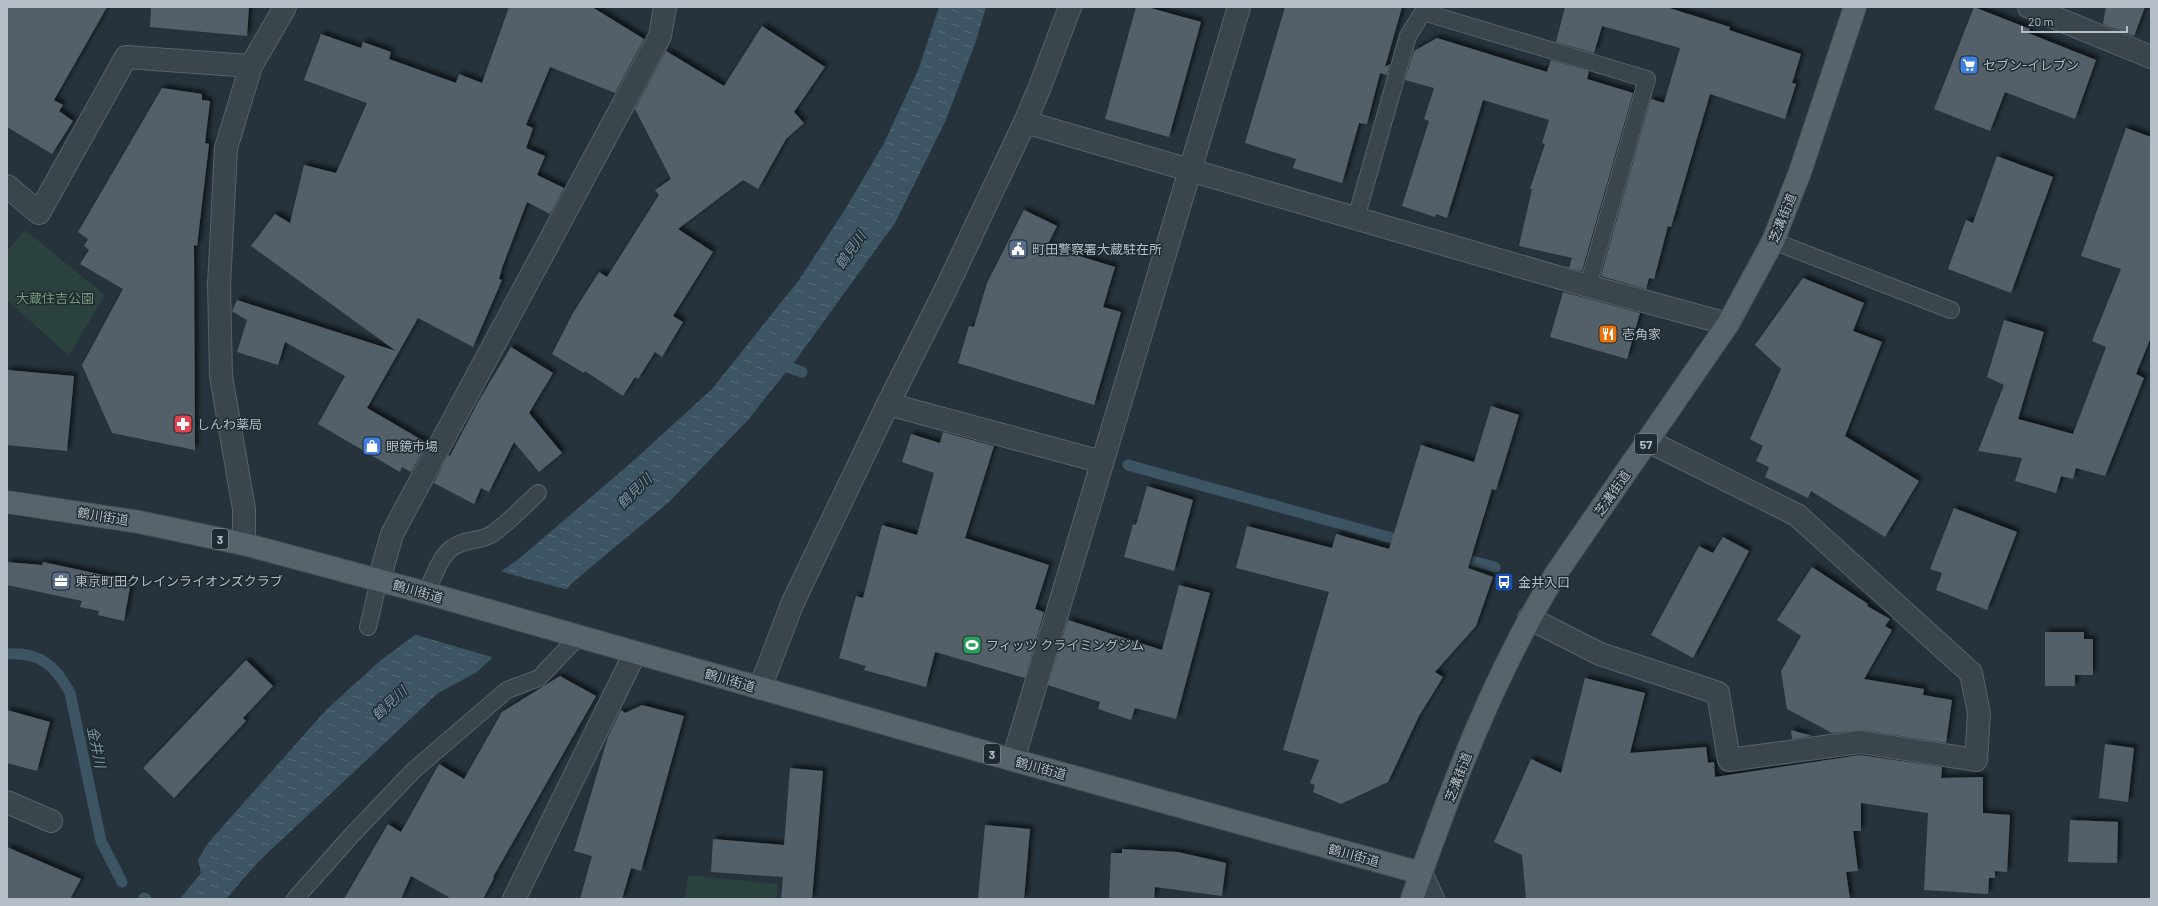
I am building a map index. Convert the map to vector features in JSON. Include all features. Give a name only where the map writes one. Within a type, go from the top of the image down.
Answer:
[{"type":"main road","name":"芝溝街道","points":[[1421,873],[1495,685],[1529,618],[1555,575],[1728,324],[1773,241],[1800,172],[1855,7]]},
{"type":"main road","name":"鶴川街道","points":[[7,502],[139,522],[244,544],[428,593],[1013,760],[1421,873]]},
{"type":"main road","points":[[1412,899],[1421,873]]},
{"type":"street","points":[[244,544],[244,509],[221,376],[219,285],[226,148],[251,66],[285,7]]},
{"type":"street","points":[[379,580],[392,534],[660,36],[665,7]]},
{"type":"street","points":[[760,688],[793,602],[888,404],[945,291],[1025,122],[1070,7]]},
{"type":"street","points":[[1013,760],[1239,7]]},
{"type":"street","points":[[2029,7],[2151,57]]},
{"type":"street","points":[[7,186],[39,213],[126,57],[251,66]]},
{"type":"street","points":[[1025,122],[1588,286],[1728,324]]},
{"type":"street","points":[[888,404],[1102,462]]},
{"type":"street","points":[[1529,618],[1600,654],[1718,693],[1729,760],[1860,742],[1976,760],[1979,713],[1971,672],[1797,515],[1648,442]]},
{"type":"street","points":[[514,899],[635,653]]},
{"type":"street","points":[[7,802],[51,821]]},
{"type":"street","points":[[1421,873],[1434,899]]},
{"type":"lane","points":[[1356,218],[1408,36],[1424,10],[1647,79],[1588,286]]},
{"type":"lane","points":[[1773,241],[1951,310]]},
{"type":"lane","points":[[428,593],[444,556],[451,548],[459,544],[482,539],[492,534],[538,494]]},
{"type":"lane","points":[[368,627],[379,580]]},
{"type":"lane","points":[[295,899],[350,836],[413,771],[507,690],[539,678],[571,635]]},
{"type":"green space","name":"大蔵住吉公園","points":[[25,230],[105,295],[69,356],[7,300],[7,251]]},
{"type":"green space","points":[[688,875],[778,884],[777,899],[685,899]]},
{"type":"water","name":"鶴見川","points":[[939,7],[986,7],[975,44],[945,122],[895,223],[798,357],[748,420],[668,503],[578,578],[477,672],[438,693],[258,862],[226,899],[180,899],[201,873],[198,860],[208,843],[326,710],[381,660],[521,557],[632,462],[712,389],[799,280],[846,208],[883,145],[919,68]]},
{"type":"pier","points":[[499,571],[568,590],[495,658],[413,634]]},
{"type":"building","points":[[7,7],[107,7],[54,100],[63,105],[59,111],[73,121],[52,154],[7,127]]},
{"type":"building","points":[[151,7],[249,7],[247,36],[150,27]]},
{"type":"building","points":[[509,7],[592,7],[644,39],[615,93],[550,67],[526,125],[533,128],[526,148],[545,156],[537,175],[564,188],[550,214],[527,202],[502,268],[499,279],[502,280],[473,347],[418,318],[367,408],[427,443],[411,472],[402,467],[400,472],[318,424],[345,376],[285,342],[278,365],[237,352],[247,320],[232,311],[237,300],[396,351],[251,246],[275,214],[290,223],[304,165],[336,173],[367,103],[304,80],[321,34],[361,48],[363,42],[391,52],[389,59],[456,83],[459,74],[482,83]]},
{"type":"building","points":[[1136,7],[1147,7],[1201,22],[1169,137],[1105,119]]},
{"type":"building","points":[[1285,7],[1402,7],[1385,67],[1390,64],[1387,75],[1380,73],[1367,124],[1359,123],[1342,183],[1293,168],[1296,159],[1245,143]]},
{"type":"building","points":[[1565,7],[1666,7],[1730,27],[1729,30],[1801,54],[1792,83],[1796,84],[1785,119],[1710,94],[1671,227],[1668,226],[1654,279],[1649,278],[1646,289],[1601,276],[1651,99],[1664,103],[1680,48],[1602,26],[1594,53],[1556,42]]},
{"type":"building","points":[[1974,7],[2030,29],[2028,33],[2096,60],[2075,119],[2005,92],[1990,131],[1934,109]]},
{"type":"building","points":[[2106,7],[2145,7],[2134,36],[2103,24]]},
{"type":"building","points":[[762,26],[825,67],[794,112],[804,123],[786,139],[758,189],[743,180],[678,229],[713,252],[673,316],[683,322],[662,357],[655,352],[638,379],[635,377],[623,396],[585,371],[584,373],[552,354],[573,313],[599,272],[607,277],[659,195],[655,190],[671,179],[635,109],[666,51],[724,86]]},
{"type":"building","points":[[1437,38],[1547,72],[1551,60],[1589,71],[1587,79],[1633,93],[1582,271],[1569,268],[1572,258],[1519,246],[1532,189],[1530,189],[1545,144],[1542,143],[1549,120],[1483,100],[1447,218],[1436,214],[1435,217],[1402,206],[1429,121],[1424,119],[1434,88],[1405,80],[1414,51]]},
{"type":"building","points":[[162,88],[202,94],[202,100],[210,101],[205,143],[209,144],[197,246],[194,245],[195,450],[112,433],[82,365],[123,289],[80,264],[89,250],[84,246],[88,239],[78,232]]},
{"type":"building","points":[[2126,128],[2151,137],[2151,337],[2136,374],[2144,378],[2105,476],[2076,468],[2073,479],[2061,476],[2056,493],[2015,481],[2022,458],[1978,451],[2004,385],[1987,377],[2004,320],[2044,332],[2018,419],[2073,434],[2106,347],[2092,341],[2121,269],[2081,256]]},
{"type":"building","points":[[1997,156],[2053,177],[2011,293],[1948,269],[1966,220],[1973,223]]},
{"type":"building","points":[[1024,210],[1057,226],[1047,246],[1115,267],[1103,307],[1121,312],[1094,405],[958,363],[969,326],[974,327],[987,283]]},
{"type":"building","points":[[1803,278],[1864,303],[1853,331],[1882,342],[1845,436],[1919,481],[1885,537],[1811,491],[1808,498],[1765,477],[1769,467],[1756,461],[1763,446],[1750,439],[1781,369],[1755,345]]},
{"type":"building","points":[[1563,292],[1640,313],[1627,359],[1550,337]]},
{"type":"building","points":[[511,347],[553,373],[529,413],[562,453],[539,472],[514,442],[489,492],[481,488],[474,504],[434,483],[478,402]]},
{"type":"building","points":[[7,370],[74,376],[67,451],[7,445]]},
{"type":"building","points":[[1491,406],[1519,415],[1496,490],[1492,489],[1468,568],[1493,577],[1476,626],[1435,672],[1443,677],[1419,716],[1388,782],[1341,804],[1313,792],[1315,785],[1310,783],[1319,760],[1283,750],[1329,592],[1236,568],[1247,526],[1332,548],[1336,534],[1389,549],[1421,445],[1474,462]]},
{"type":"building","points":[[943,432],[994,446],[965,538],[1049,565],[1035,609],[1044,612],[1025,678],[935,652],[926,687],[864,670],[866,666],[839,658],[856,596],[863,598],[882,525],[917,535],[934,473],[902,462],[911,434],[940,443]]},
{"type":"building","points":[[1147,486],[1193,500],[1174,571],[1124,557],[1133,524],[1136,525]]},
{"type":"building","points":[[1954,508],[2017,532],[1987,610],[1936,590],[1942,573],[1930,569]]},
{"type":"building","points":[[1723,537],[1749,551],[1693,658],[1651,635],[1699,546],[1713,553]]},
{"type":"building","points":[[7,562],[42,565],[43,562],[131,581],[124,621],[98,615],[99,611],[80,607],[82,601],[7,585]]},
{"type":"building","points":[[1812,567],[1868,604],[1867,606],[1890,619],[1885,626],[1892,630],[1864,679],[1924,689],[1923,695],[1952,700],[1946,743],[1862,730],[1832,733],[1787,709],[1781,671],[1801,636],[1777,620]]},
{"type":"building","points":[[1179,585],[1210,593],[1176,719],[1135,708],[1131,720],[1098,709],[1100,702],[1048,685],[1068,620],[1162,650]]},
{"type":"building","points":[[2045,632],[2084,632],[2084,639],[2093,639],[2093,675],[2075,675],[2075,686],[2045,686]]},
{"type":"building","points":[[246,660],[273,686],[243,718],[246,721],[174,798],[143,768]]},
{"type":"building","points":[[560,676],[596,696],[493,877],[494,878],[483,899],[452,899],[411,876],[401,899],[344,899],[388,824],[401,832],[439,764],[464,779],[502,712]]},
{"type":"building","points":[[1585,678],[1645,693],[1630,753],[1706,747],[1708,763],[1714,762],[1715,777],[1860,755],[1942,767],[1941,778],[1983,777],[1983,813],[2010,815],[2007,872],[1995,871],[1995,878],[1989,878],[1988,894],[1924,890],[1928,813],[1861,803],[1861,831],[1853,831],[1858,871],[1846,872],[1850,899],[1526,899],[1522,855],[1494,842],[1531,759],[1561,773]]},
{"type":"building","points":[[642,705],[684,716],[641,871],[631,868],[622,899],[580,899],[592,856],[574,851],[608,737],[621,710],[625,713]]},
{"type":"building","points":[[7,710],[50,722],[37,771],[7,763]]},
{"type":"building","points":[[1791,730],[1812,736],[1792,739]]},
{"type":"building","points":[[2105,744],[2134,748],[2128,802],[2099,798]]},
{"type":"building","points":[[790,768],[823,771],[812,899],[781,899],[783,877],[711,872],[713,839],[784,845]]},
{"type":"building","points":[[2070,820],[2118,822],[2117,863],[2068,862]]},
{"type":"building","points":[[985,825],[1030,829],[1024,899],[978,899]]},
{"type":"building","points":[[7,847],[81,879],[70,899],[7,899]]},
{"type":"building","points":[[1122,849],[1178,852],[1226,863],[1222,896],[1155,887],[1154,899],[1109,899],[1111,853],[1122,853]]},
{"type":"waterway","points":[[776,363],[802,372]]},
{"type":"waterway","points":[[1128,465],[1406,542]]},
{"type":"waterway","points":[[1457,557],[1495,567]]},
{"type":"waterway","name":"金井川","points":[[7,654],[28,655],[37,658],[52,668],[65,683],[70,693],[101,841],[122,882]]},
{"type":"place","name":"セブン-イレブン","points":[[1969,65]]},
{"type":"place","name":"町田警察署大蔵駐在所","points":[[1018,249]]},
{"type":"place","name":"壱角家","points":[[1608,334]]},
{"type":"place","name":"しんわ薬局","points":[[183,424]]},
{"type":"place","name":"眼鏡市場","points":[[372,446]]},
{"type":"place","name":"東京町田クレインライオンズクラブ","points":[[61,581]]},
{"type":"place","name":"金井入口","points":[[1504,582]]},
{"type":"place","name":"フィッツ クライミングジム","points":[[972,645]]}]
